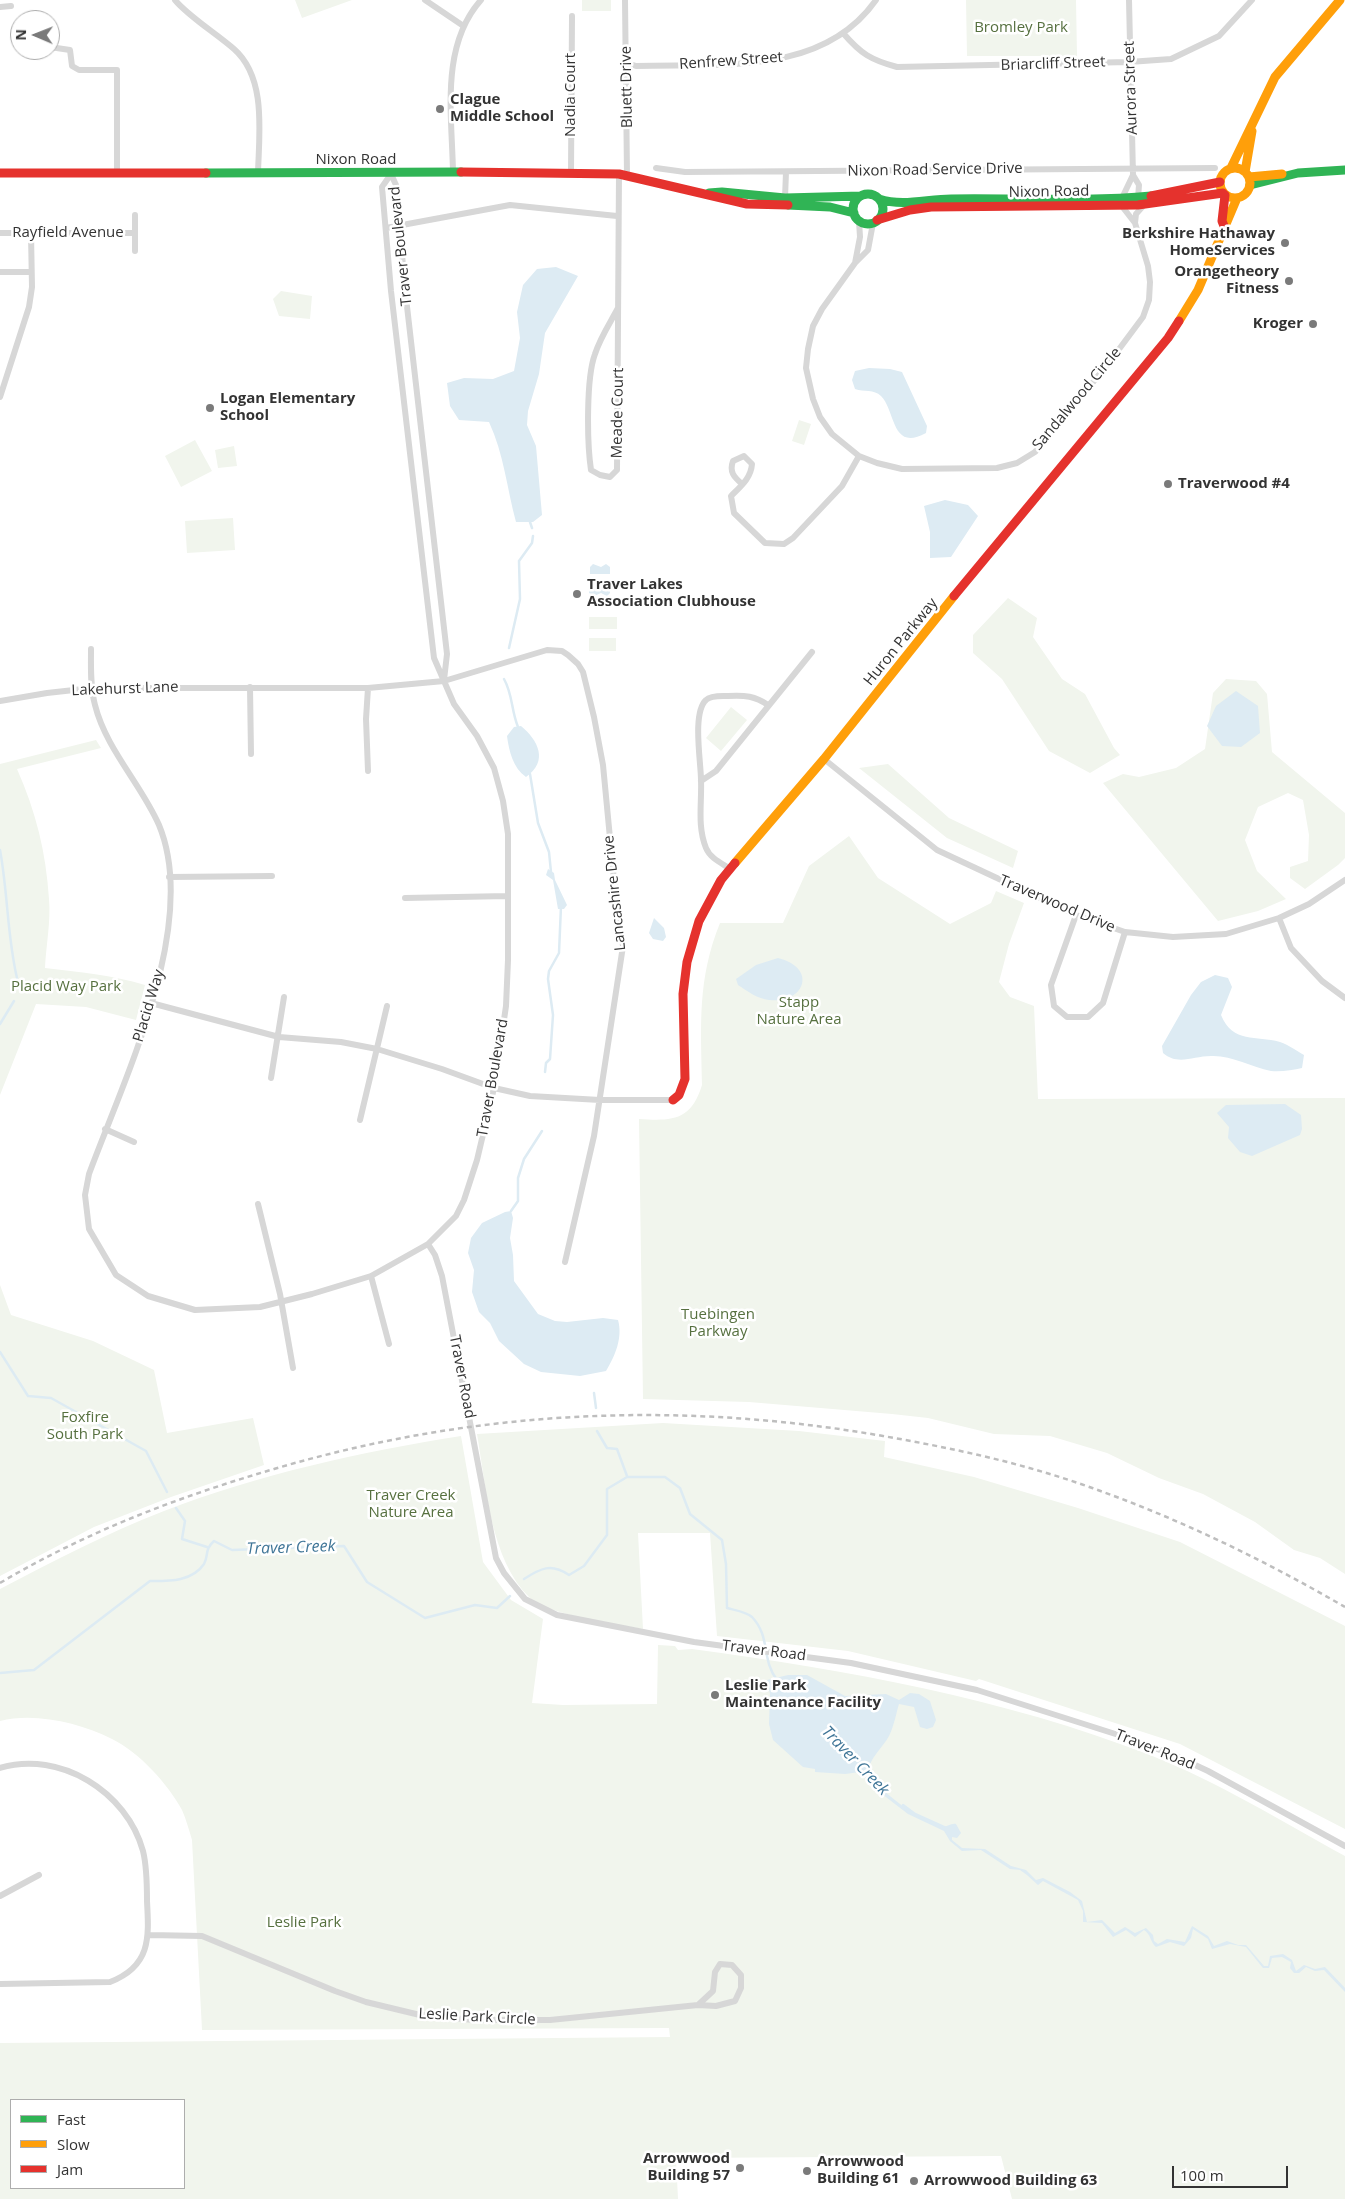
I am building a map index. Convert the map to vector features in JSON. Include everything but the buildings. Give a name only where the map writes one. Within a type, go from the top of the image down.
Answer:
[{"type":"main road","points":[[1256,113],[1246,194],[1237,198],[1224,194],[1220,182],[1223,173],[1231,168],[1256,113],[1275,77],[1340,0]]},
{"type":"main road","points":[[1231,168],[1248,178],[1312,170],[1345,170]]},
{"type":"main road","name":"Nixon Road","points":[[0,173],[391,174],[453,172],[623,174],[709,193],[722,192],[785,198],[861,196]]},
{"type":"main road","name":"Nixon Road","points":[[1141,201],[1220,182]]},
{"type":"main road","name":"Nixon Road","points":[[709,193],[721,200],[747,204],[830,207],[857,217]]},
{"type":"main road","points":[[871,194],[879,199],[882,213],[875,222],[857,217],[854,203],[861,196],[871,194]]},
{"type":"main road","name":"Nixon Road","points":[[875,222],[910,210],[931,207],[1119,203],[1224,194]]},
{"type":"main road","name":"Huron Parkway","points":[[1224,194],[1222,221],[1224,226]]},
{"type":"main road","name":"Huron Parkway","points":[[673,1100],[680,1095],[684,1079],[683,994],[688,962],[699,921],[729,868],[824,759],[925,631],[990,555],[1168,338],[1198,290],[1237,198]]},
{"type":"main road","name":"Nixon Road","points":[[879,199],[895,204],[948,199],[1119,203]]},
{"type":"street","points":[[175,0],[236,51],[250,71],[257,96],[258,173]]},
{"type":"street","points":[[425,0],[462,26]]},
{"type":"street","points":[[453,172],[452,76],[462,26],[481,0]]},
{"type":"street","name":"Bluett Drive","points":[[623,174],[627,63],[625,0]]},
{"type":"street","name":"Renfrew Street","points":[[627,63],[636,66],[776,60],[809,52],[844,34],[876,0]]},
{"type":"street","name":"Aurora Street","points":[[1129,0],[1133,172],[1139,185],[1141,201]]},
{"type":"street","name":"Briarcliff Street","points":[[844,34],[859,50],[873,60],[897,67],[1130,62],[1171,58],[1200,47],[1219,36],[1252,0]]},
{"type":"street","points":[[0,7],[11,6]]},
{"type":"street","name":"Nadia Court","points":[[571,173],[572,16]]},
{"type":"street","points":[[60,48],[70,50],[72,66],[79,70],[117,70],[117,173]]},
{"type":"street","name":"Nixon Road Service Drive","points":[[656,168],[685,172],[1133,172],[1215,168]]},
{"type":"street","points":[[785,198],[786,172]]},
{"type":"street","name":"Aurora Street","points":[[1119,203],[1133,172]]},
{"type":"street","name":"Traver Boulevard","points":[[391,174],[396,185],[446,654],[444,681]]},
{"type":"street","name":"Traver Boulevard","points":[[391,174],[382,188],[391,291],[434,658],[454,704],[477,736],[494,768],[503,801],[508,834],[506,1006],[494,1088],[477,1160],[464,1200],[456,1216],[428,1244]]},
{"type":"street","name":"Meade Court","points":[[618,308],[594,354],[590,380],[589,457],[592,470],[600,475],[610,477],[617,470],[618,308],[618,216],[623,174]]},
{"type":"street","points":[[1134,223],[1141,201]]},
{"type":"street","name":"Sandalwood Circle","points":[[875,222],[868,250],[855,263],[822,309],[813,326],[806,368],[808,385],[820,416],[832,434],[859,456],[877,464],[902,469],[997,468],[1017,463],[1035,452],[1108,364],[1143,317],[1149,300],[1150,282],[1148,266],[1134,223],[1119,203]]},
{"type":"street","points":[[386,228],[510,205],[618,216]]},
{"type":"street","name":"Rayfield Avenue","points":[[135,215],[135,251]]},
{"type":"street","name":"Sandalwood Circle","points":[[855,263],[860,237],[857,217]]},
{"type":"street","name":"Rayfield Avenue","points":[[0,234],[135,233]]},
{"type":"street","points":[[0,397],[29,307],[31,234]]},
{"type":"street","points":[[0,272],[31,272]]},
{"type":"street","points":[[742,484],[731,496],[734,513],[765,543],[784,544],[794,538],[842,486],[859,456]]},
{"type":"street","name":"Placid Way","points":[[91,649],[92,688],[99,718],[158,824],[166,848],[169,877],[170,929],[145,1027],[89,1174],[85,1195],[89,1229],[116,1275],[148,1296],[195,1310],[228,1310],[281,1303],[371,1276],[428,1244]]},
{"type":"street","name":"Lancashire Drive","points":[[444,681],[547,650],[562,651],[578,664],[582,672],[594,717],[603,765],[614,880],[623,946],[590,1157],[565,1262]]},
{"type":"street","points":[[701,782],[716,772],[812,652]]},
{"type":"street","name":"Lakehurst Lane","points":[[0,702],[47,693],[92,688],[368,688],[444,681]]},
{"type":"street","points":[[250,687],[251,754]]},
{"type":"street","points":[[368,688],[366,718],[368,771]]},
{"type":"street","points":[[729,868],[716,860],[706,850],[700,818],[701,782],[698,726],[701,710],[706,700],[715,696],[743,695],[756,697],[768,705]]},
{"type":"street","name":"Traverwood Drive","points":[[824,759],[937,850],[1076,915],[1125,932],[1173,938],[1226,934],[1279,918],[1309,904],[1345,880]]},
{"type":"street","points":[[169,877],[272,876]]},
{"type":"street","points":[[406,898],[508,896]]},
{"type":"street","points":[[1076,915],[1051,985],[1054,1006],[1067,1017],[1088,1017],[1103,1003],[1125,932]]},
{"type":"street","points":[[1279,918],[1291,948],[1322,981],[1345,998]]},
{"type":"street","points":[[271,1078],[284,998]]},
{"type":"street","points":[[152,1003],[279,1037],[341,1042],[377,1049],[442,1069],[494,1088],[530,1096],[600,1100],[673,1100]]},
{"type":"street","points":[[360,1120],[387,1006]]},
{"type":"street","points":[[105,1129],[134,1142]]},
{"type":"street","points":[[258,1204],[294,1368]]},
{"type":"street","name":"Traver Road","points":[[428,1244],[435,1256],[442,1276],[494,1548],[504,1573],[525,1599],[557,1615],[656,1636],[851,1663],[933,1679],[977,1690],[1128,1738],[1208,1771],[1345,1846]]},
{"type":"street","points":[[371,1276],[388,1344]]},
{"type":"street","points":[[0,1768],[36,1763],[63,1770],[86,1780],[108,1794],[120,1807],[135,1831],[143,1851],[149,1934],[139,1962],[126,1975],[110,1982],[98,1984],[0,1984]]},
{"type":"street","points":[[0,1896],[39,1875]]},
{"type":"street","name":"Leslie Park Circle","points":[[149,1934],[202,1936],[366,2002],[420,2015],[474,2020],[550,2020],[698,2005],[716,2006],[735,2001],[741,1988],[741,1975],[732,1965],[720,1964],[715,1972],[713,1991],[698,2005]]},
{"type":"green space","points":[[295,0],[352,0],[302,18]]},
{"type":"green space","points":[[582,0],[611,0],[611,11],[582,11]]},
{"type":"green space","name":"Bromley Park","points":[[966,0],[1076,0],[1077,56],[967,56]]},
{"type":"green space","points":[[281,291],[312,296],[310,319],[279,316],[273,299]]},
{"type":"green space","points":[[799,420],[811,424],[804,445],[792,441]]},
{"type":"green space","points":[[195,440],[212,471],[181,487],[165,456]]},
{"type":"green space","points":[[234,446],[237,466],[218,468],[215,450]]},
{"type":"green space","points":[[233,518],[235,550],[187,553],[185,521]]},
{"type":"green space","points":[[1008,598],[1037,618],[1033,637],[1062,679],[1085,694],[1114,748],[1120,755],[1090,773],[1049,751],[1002,679],[973,653],[973,635]]},
{"type":"green space","points":[[589,617],[617,617],[617,629],[589,629]]},
{"type":"green space","points":[[589,638],[616,638],[616,651],[589,651]]},
{"type":"green space","points":[[1226,679],[1256,681],[1267,694],[1272,752],[1345,813],[1345,858],[1305,889],[1290,878],[1290,867],[1308,861],[1309,835],[1303,800],[1288,793],[1258,807],[1245,840],[1257,871],[1286,899],[1258,911],[1218,921],[1103,783],[1123,774],[1139,777],[1176,768],[1205,749],[1213,693]]},
{"type":"green space","points":[[731,707],[747,720],[721,751],[706,738]]},
{"type":"green space","name":"Placid Way Park","points":[[96,740],[101,748],[17,769],[35,817],[43,849],[48,882],[49,925],[45,968],[108,976],[145,985],[136,1020],[86,1007],[36,1004],[0,1095],[0,764]]},
{"type":"green space","points":[[888,764],[949,818],[1018,851],[1013,868],[947,838],[859,768]]},
{"type":"green space","points":[[849,836],[878,878],[950,924],[991,903],[996,891],[1024,903],[1009,944],[999,982],[1010,997],[1034,1006],[1038,1099],[1345,1098],[1345,1574],[1320,1558],[1294,1550],[1255,1522],[1203,1494],[1159,1478],[1107,1453],[1050,1436],[994,1434],[928,1418],[892,1414],[749,1402],[643,1399],[639,1119],[661,1120],[679,1116],[692,1106],[702,1085],[701,1022],[704,983],[707,964],[720,923],[783,923],[809,866]]},
{"type":"green space","name":"Foxfire South Park","points":[[0,1285],[11,1315],[93,1341],[154,1370],[167,1433],[253,1418],[264,1465],[171,1497],[94,1527],[0,1576]]},
{"type":"green space","points":[[663,1423],[799,1431],[885,1441],[884,1457],[974,1477],[1078,1508],[1180,1542],[1345,1626],[1345,1829],[1180,1744],[979,1679],[976,1681],[848,1651],[717,1636],[710,1533],[638,1533],[643,1629],[567,1614],[539,1604],[530,1598],[506,1564],[498,1543],[487,1498],[477,1434]]},
{"type":"green space","points":[[461,1436],[483,1562],[511,1600],[543,1619],[532,1703],[563,1705],[657,1704],[658,1645],[675,1646],[678,1650],[692,1649],[809,1666],[924,1688],[1038,1717],[1095,1735],[1150,1755],[1200,1777],[1345,1856],[1345,2199],[1012,2199],[1001,2156],[676,2158],[678,2199],[0,2199],[0,2043],[670,2037],[669,2028],[202,2030],[192,1840],[182,1810],[176,1800],[161,1780],[142,1760],[122,1745],[99,1733],[72,1724],[42,1719],[28,1718],[0,1721],[0,1589],[81,1548],[164,1511],[274,1475],[385,1449]]},
{"type":"water","points":[[556,267],[578,276],[545,333],[539,374],[528,411],[527,425],[536,446],[542,515],[533,522],[516,522],[502,459],[489,422],[459,420],[450,406],[447,383],[464,378],[493,379],[514,371],[520,338],[517,312],[523,285],[537,269]]},
{"type":"water","points":[[869,368],[890,369],[902,372],[927,426],[926,433],[915,437],[906,437],[900,434],[881,396],[872,392],[855,389],[852,380],[855,371]]},
{"type":"water","points":[[945,500],[968,505],[978,516],[951,557],[930,558],[930,532],[924,506]]},
{"type":"water","points":[[593,564],[601,567],[606,564],[610,567],[610,574],[590,574],[590,567]]},
{"type":"water","points":[[589,586],[610,586],[610,593],[607,596],[601,593],[594,596],[589,593]]},
{"type":"water","points":[[1236,691],[1258,706],[1260,733],[1241,747],[1222,746],[1207,726],[1216,706]]},
{"type":"water","points":[[521,726],[536,744],[539,758],[533,771],[526,777],[515,764],[510,753],[507,736],[514,727]]},
{"type":"water","points":[[548,869],[554,873],[555,880],[567,905],[564,909],[558,909],[553,880],[546,875]]},
{"type":"water","points":[[654,918],[664,928],[666,937],[663,941],[653,939],[649,933]]},
{"type":"water","points":[[778,958],[791,963],[799,969],[802,977],[802,984],[791,997],[781,1000],[769,1000],[761,998],[738,985],[736,979],[756,965]]},
{"type":"water","points":[[1215,975],[1228,978],[1232,987],[1221,1015],[1226,1024],[1232,1030],[1246,1037],[1280,1042],[1293,1048],[1304,1055],[1302,1068],[1271,1071],[1226,1057],[1204,1056],[1180,1060],[1163,1053],[1162,1046],[1191,995],[1201,982]]},
{"type":"water","points":[[1285,1104],[1301,1115],[1302,1129],[1300,1135],[1252,1156],[1240,1152],[1228,1138],[1229,1127],[1217,1113],[1226,1105]]},
{"type":"water","points":[[511,1211],[513,1218],[510,1238],[514,1281],[538,1314],[555,1321],[567,1322],[603,1318],[618,1320],[619,1340],[606,1371],[580,1376],[541,1372],[524,1364],[499,1341],[490,1323],[479,1312],[472,1292],[474,1270],[468,1253],[471,1238],[482,1223]]},
{"type":"water","points":[[788,1675],[807,1675],[845,1696],[886,1694],[899,1700],[910,1693],[919,1694],[930,1701],[936,1720],[933,1727],[927,1729],[920,1727],[914,1707],[899,1704],[889,1736],[874,1757],[868,1771],[865,1771],[891,1797],[911,1812],[932,1823],[944,1826],[956,1824],[961,1833],[957,1838],[952,1837],[952,1840],[962,1848],[985,1849],[1011,1866],[1026,1870],[1036,1880],[1043,1878],[1070,1892],[1082,1901],[1087,1922],[1102,1920],[1115,1933],[1125,1927],[1135,1933],[1146,1928],[1158,1944],[1167,1939],[1185,1942],[1192,1926],[1208,1936],[1214,1946],[1227,1941],[1238,1945],[1246,1945],[1264,1966],[1268,1966],[1270,1956],[1283,1954],[1292,1960],[1296,1971],[1304,1965],[1315,1969],[1325,1967],[1345,1988],[1345,1992],[1324,1970],[1315,1971],[1306,1967],[1299,1973],[1294,1973],[1290,1968],[1291,1962],[1282,1957],[1272,1958],[1269,1968],[1263,1968],[1246,1947],[1230,1944],[1212,1949],[1208,1939],[1193,1929],[1191,1938],[1184,1946],[1170,1942],[1156,1947],[1144,1930],[1135,1937],[1126,1930],[1113,1937],[1102,1923],[1083,1922],[1083,1911],[1078,1900],[1043,1881],[1038,1885],[1020,1870],[1010,1869],[981,1850],[962,1851],[950,1841],[944,1831],[908,1814],[882,1794],[860,1772],[845,1774],[815,1772],[815,1769],[803,1767],[773,1740],[769,1724],[770,1694],[767,1680]]},
{"type":"waterway","points":[[530,522],[532,528]]},
{"type":"waterway","points":[[509,648],[520,599],[519,561],[532,543],[533,536]]},
{"type":"waterway","points":[[504,679],[518,727]]},
{"type":"waterway","points":[[530,774],[538,823],[549,852],[551,872]]},
{"type":"waterway","points":[[0,850],[11,946],[17,978]]},
{"type":"waterway","points":[[545,1072],[546,1063],[550,1059],[553,1015],[548,979],[549,971],[559,953],[561,906]]},
{"type":"waterway","points":[[0,1024],[14,1001]]},
{"type":"waterway","points":[[511,1211],[518,1201],[518,1178],[524,1159],[542,1131]]},
{"type":"waterway","points":[[0,1352],[28,1396],[51,1398],[146,1451],[167,1492]]},
{"type":"waterway","points":[[594,1393],[596,1408]]},
{"type":"waterway","points":[[597,1431],[607,1448],[617,1449],[627,1476]]},
{"type":"waterway","name":"Traver Creek","points":[[524,1579],[546,1568],[557,1569],[569,1575],[584,1566],[607,1535],[607,1489],[627,1477],[665,1477],[680,1488],[690,1514],[722,1540],[726,1564],[727,1608],[750,1615],[758,1625],[762,1632],[769,1664],[777,1680]]},
{"type":"waterway","points":[[176,1508],[185,1521],[182,1539],[207,1547]]},
{"type":"waterway","name":"Traver Creek","points":[[0,1673],[34,1670],[150,1581],[179,1579],[193,1574],[204,1564],[209,1547],[214,1541],[232,1550],[344,1546],[367,1582],[425,1618],[475,1605],[497,1608],[510,1596]]},
{"type":"waterway","name":"Traver Creek","points":[[903,1805],[915,1814],[946,1828]]},
{"type":"railway","points":[[0,1583],[66,1548],[133,1517],[203,1491],[274,1469],[349,1449],[425,1434],[500,1423],[576,1417],[653,1415],[729,1418],[806,1425],[883,1436],[1023,1466],[1069,1480],[1140,1506],[1210,1536],[1278,1570],[1345,1607]]},
{"type":"traffic: fast","points":[[1250,185],[1298,173],[1345,170]]},
{"type":"traffic: fast","points":[[206,173],[461,172]]},
{"type":"traffic: fast","points":[[709,193],[722,192],[785,198],[861,196]]},
{"type":"traffic: fast","points":[[868,194],[874,195],[882,203],[883,209],[882,215],[874,223],[868,224],[862,223],[854,215],[853,209],[854,203],[862,195],[868,194]]},
{"type":"traffic: fast","points":[[879,199],[906,203],[951,199],[1076,199],[1151,196]]},
{"type":"traffic: fast","points":[[788,205],[830,207],[854,213]]},
{"type":"traffic: slow","points":[[1231,168],[1275,77],[1340,0]]},
{"type":"traffic: slow","points":[[1245,172],[1252,131]]},
{"type":"traffic: slow","points":[[1235,168],[1246,172],[1250,183],[1246,194],[1235,198],[1224,194],[1220,183],[1224,172],[1235,168]]},
{"type":"traffic: slow","points":[[1249,177],[1282,174]]},
{"type":"traffic: slow","points":[[1179,321],[1198,290],[1237,198]]},
{"type":"traffic: slow","points":[[735,863],[824,759],[954,596]]},
{"type":"traffic: jam","points":[[461,172],[619,174],[747,204],[788,205]]},
{"type":"traffic: jam","points":[[0,173],[206,173]]},
{"type":"traffic: jam","points":[[1151,196],[1220,182]]},
{"type":"traffic: jam","points":[[877,220],[910,210],[931,207],[1138,205],[1223,193]]},
{"type":"traffic: jam","points":[[1224,226],[1222,221],[1225,195]]},
{"type":"traffic: jam","points":[[954,596],[1168,338],[1179,321]]},
{"type":"traffic: jam","points":[[673,1100],[679,1095],[685,1079],[683,994],[687,962],[699,921],[721,880],[735,863]]},
{"type":"place","name":"Clague Middle School","points":[[440,109]]},
{"type":"place","name":"Berkshire Hathaway HomeServices","points":[[1285,243]]},
{"type":"place","name":"Orangetheory Fitness","points":[[1289,281]]},
{"type":"place","name":"Kroger","points":[[1313,324]]},
{"type":"place","name":"Logan Elementary School","points":[[210,408]]},
{"type":"place","name":"Traverwood #4","points":[[1168,484]]},
{"type":"place","name":"Traver Lakes Association Clubhouse","points":[[577,594]]},
{"type":"place","name":"Leslie Park Maintenance Facility","points":[[715,1695]]},
{"type":"place","name":"Arrowwood Building 57","points":[[740,2168]]},
{"type":"place","name":"Arrowwood Building 61","points":[[807,2171]]},
{"type":"place","name":"Arrowwood Building 63","points":[[914,2181]]},
{"type":"park label","name":"Stapp Nature Area","points":[[799,1012]]},
{"type":"park label","name":"Tuebingen Parkway","points":[[718,1324]]},
{"type":"park label","name":"Traver Creek Nature Area","points":[[411,1504]]},
{"type":"park label","name":"Leslie Park","points":[[304,1923]]}]
